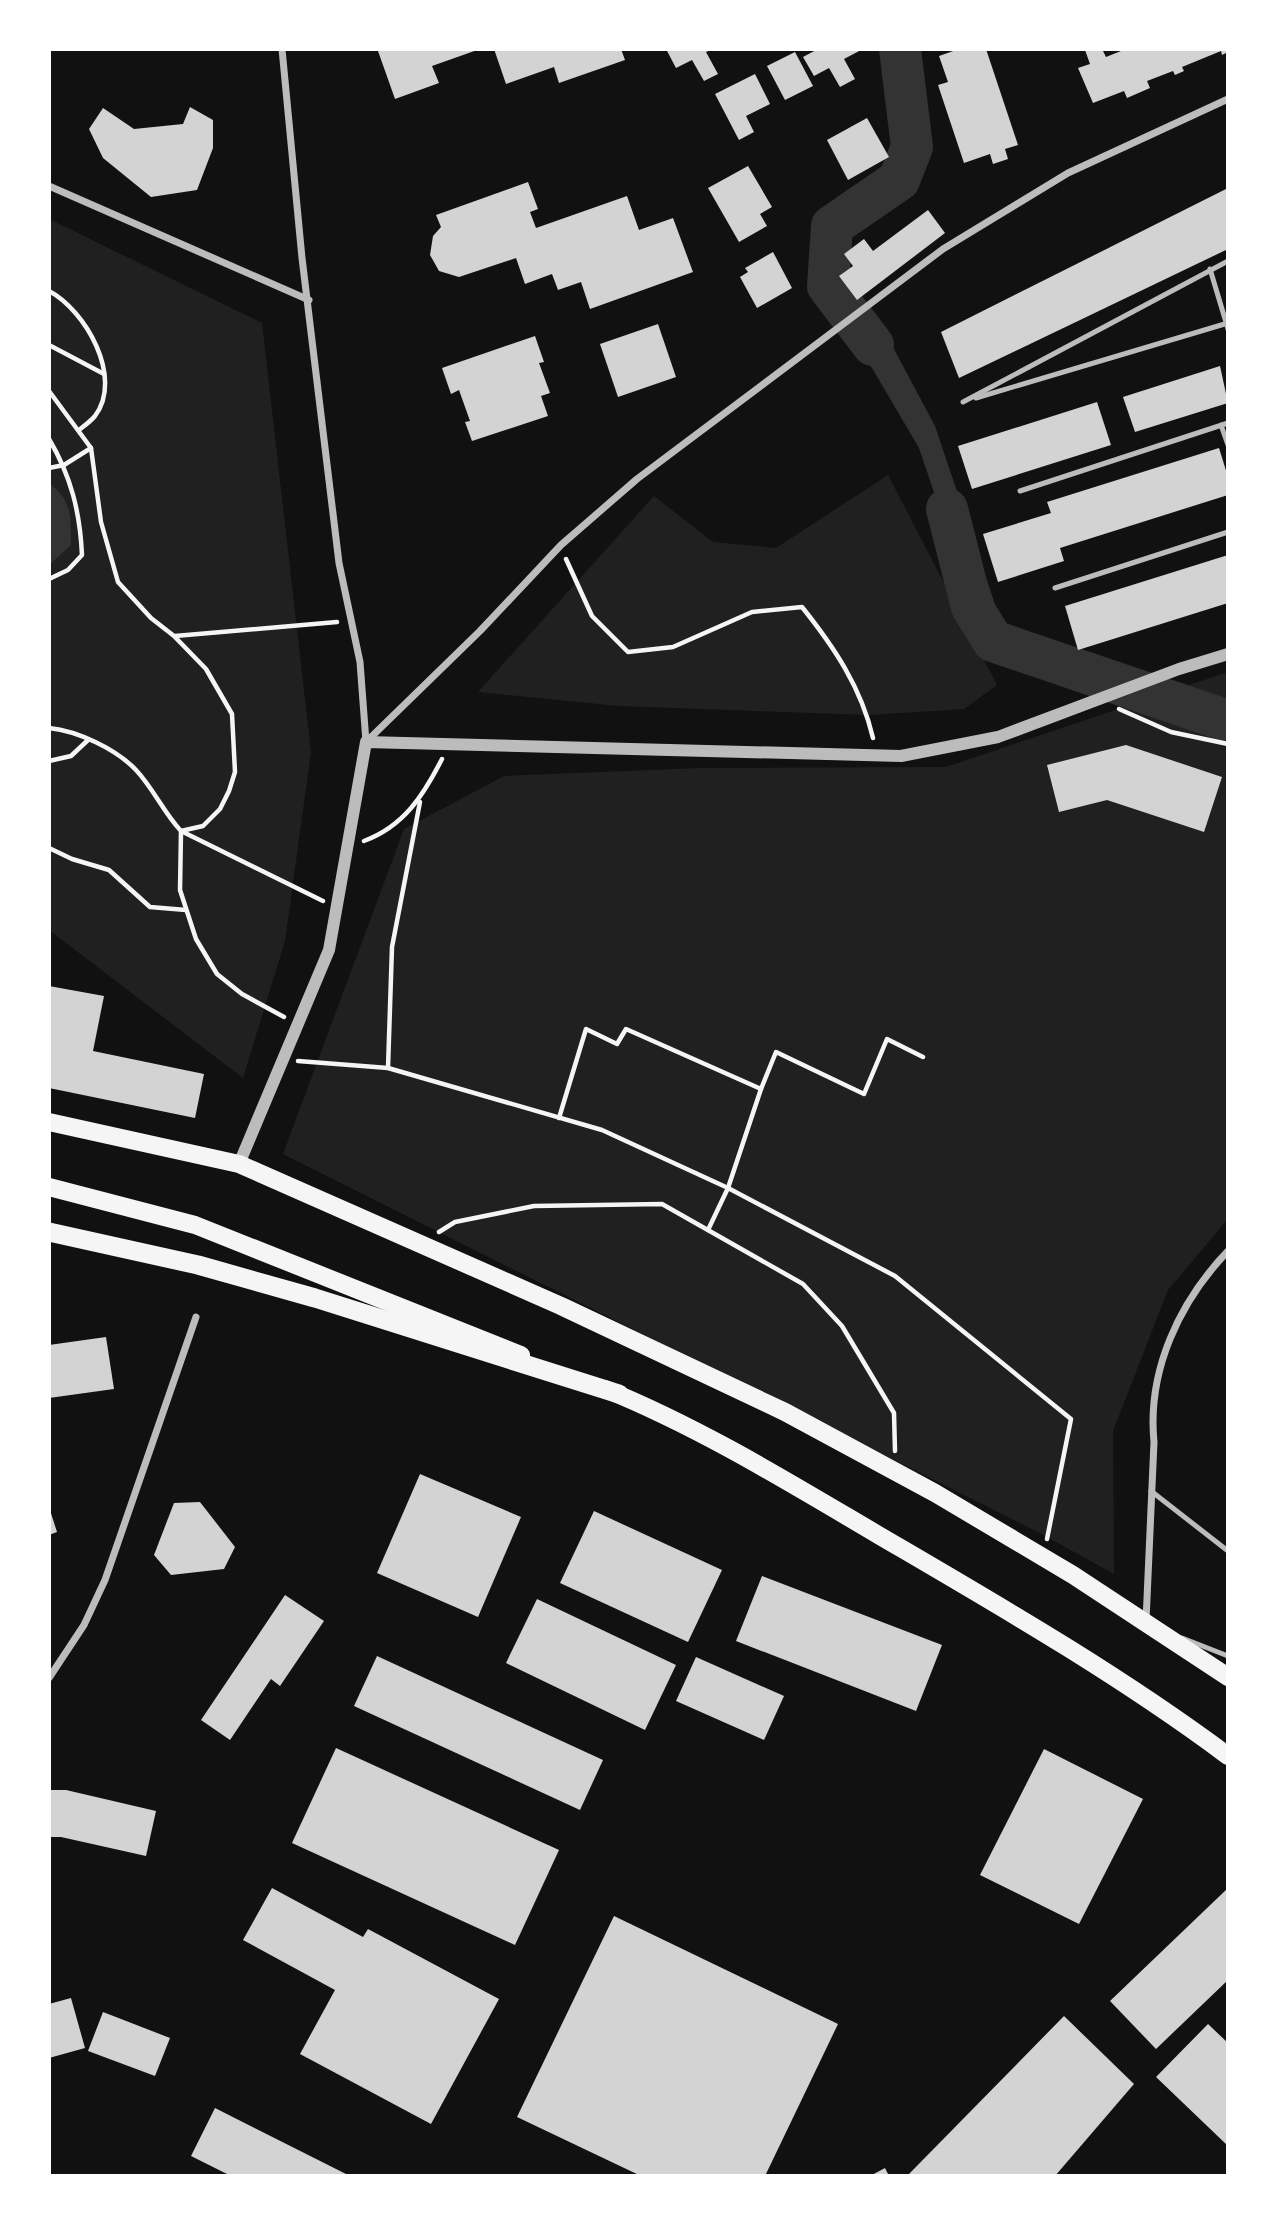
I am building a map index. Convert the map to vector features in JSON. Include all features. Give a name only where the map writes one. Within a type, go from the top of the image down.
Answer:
[{"type":"highway","points":[[49,1233],[198,1265],[619,1394]]},
{"type":"main road","points":[[49,1122],[240,1164],[785,1412],[1043,1557],[1228,1677]]},
{"type":"main road","points":[[49,1187],[195,1225],[619,1394],[736,1451],[927,1563],[1053,1638],[1228,1756]]},
{"type":"street","points":[[240,1164],[329,950],[366,742],[360,662],[339,563],[302,258],[282,49]]},
{"type":"street","points":[[366,742],[480,631],[561,545],[638,479],[943,249],[1068,173],[1228,99]]},
{"type":"street","points":[[49,186],[309,300]]},
{"type":"street","points":[[366,742],[901,756],[998,737],[1179,669],[1228,654]]},
{"type":"street","points":[[1146,1623],[1154,1442],[1151,1413],[1157,1368],[1185,1307],[1228,1251]]},
{"type":"street","points":[[49,1678],[85,1625],[105,1580],[196,1317]]},
{"type":"lane","points":[[1210,270],[1227,325],[963,402],[1210,270],[1228,261]]},
{"type":"lane","points":[[1020,491],[1225,424],[1228,445]]},
{"type":"lane","points":[[1055,588],[1228,532]]},
{"type":"lane","points":[[1151,1490],[1228,1551]]},
{"type":"lane","points":[[1146,1623],[1228,1656]]},
{"type":"path","points":[[49,291],[63,298],[86,325],[100,350],[104,374],[96,415],[79,430]]},
{"type":"path","points":[[49,345],[104,374]]},
{"type":"path","points":[[49,391],[91,448],[102,522],[118,582],[150,618],[174,636],[206,670],[232,714],[235,772],[229,791],[220,809],[203,826],[181,831]]},
{"type":"path","points":[[49,439],[64,465],[80,518],[82,555],[68,570],[49,579]]},
{"type":"path","points":[[49,468],[64,465],[91,448]]},
{"type":"path","points":[[561,545],[575,584],[592,616],[628,652],[673,647],[752,612],[802,607],[841,657],[868,715],[877,756]]},
{"type":"path","points":[[174,636],[352,620]]},
{"type":"path","points":[[1097,699],[1171,732],[1228,744]]},
{"type":"path","points":[[49,728],[62,729],[108,749],[136,770],[165,814],[181,831],[336,907]]},
{"type":"path","points":[[49,761],[71,756],[88,740]]},
{"type":"path","points":[[388,1068],[392,947],[420,802],[450,744]]},
{"type":"path","points":[[347,848],[384,834],[420,802]]},
{"type":"path","points":[[181,831],[180,890],[196,939],[217,974],[242,994],[298,1025]]},
{"type":"path","points":[[49,848],[72,859],[109,870],[150,907],[186,911]]},
{"type":"path","points":[[559,1118],[586,1029],[617,1044],[626,1029],[761,1089]]},
{"type":"path","points":[[708,1230],[728,1188],[776,1052],[864,1094],[887,1039],[923,1057]]},
{"type":"path","points":[[284,1060],[388,1068],[602,1130],[728,1188],[895,1276],[1071,1419],[1043,1557]]},
{"type":"path","points":[[421,1245],[455,1222],[534,1206],[662,1204],[803,1284],[842,1326],[894,1413],[895,1472]]},
{"type":"shaded area","points":[[889,49],[904,49],[902,70],[912,147],[909,187],[832,226],[829,286],[837,298],[894,349],[935,426],[1003,628],[1122,671],[1103,679],[1062,679],[993,641],[967,590],[919,448],[872,368],[813,298],[818,225],[844,199],[891,168],[894,124]]},
{"type":"shaded area","points":[[49,219],[262,323],[311,752],[285,941],[243,1078],[49,930]]},
{"type":"shaded area","points":[[888,475],[997,685],[964,709],[868,715],[619,706],[478,692],[654,496],[713,542],[776,548]]},
{"type":"shaded area","points":[[49,483],[57,489],[69,510],[71,545],[49,565]]},
{"type":"shaded area","points":[[1228,672],[1228,1219],[1168,1290],[1113,1431],[1114,1574],[1038,1532],[283,1154],[404,829],[504,776],[701,768],[946,767]]},
{"type":"shaded area","points":[[1155,697],[1228,721],[1228,728],[1134,708]]},
{"type":"building","points":[[480,49],[432,66],[439,83],[395,99],[378,51]]},
{"type":"building","points":[[494,49],[621,49],[625,60],[559,83],[554,67],[506,84]]},
{"type":"building","points":[[666,49],[713,49],[706,52],[718,74],[704,81],[692,60],[676,68]]},
{"type":"building","points":[[818,49],[863,49],[844,59],[855,79],[840,87],[829,68],[814,76],[803,57]]},
{"type":"building","points":[[959,49],[986,49],[1018,145],[1005,149],[1008,159],[993,164],[990,154],[964,163],[938,85],[948,82],[939,56]]},
{"type":"building","points":[[1102,49],[1106,57],[1126,49],[1228,49],[1228,52],[1222,55],[1221,51],[1182,67],[1184,71],[1175,75],[1173,71],[1147,81],[1150,88],[1127,98],[1124,91],[1093,103],[1078,68],[1090,64],[1085,50]]},
{"type":"building","points":[[795,52],[813,86],[785,100],[767,66]]},
{"type":"building","points":[[755,74],[770,104],[746,116],[754,132],[739,140],[715,94]]},
{"type":"building","points":[[190,107],[213,120],[213,148],[197,190],[151,197],[103,158],[89,129],[103,108],[134,129],[183,124]]},
{"type":"building","points":[[867,118],[889,157],[848,180],[827,140]]},
{"type":"building","points":[[748,166],[772,207],[760,214],[767,226],[739,242],[708,188]]},
{"type":"building","points":[[528,182],[538,209],[530,212],[536,228],[627,196],[639,230],[673,218],[693,272],[590,309],[581,282],[558,290],[552,274],[525,284],[516,258],[459,277],[439,271],[430,255],[433,236],[441,227],[436,215]]},
{"type":"building","points":[[1228,188],[1228,249],[959,378],[941,332]]},
{"type":"building","points":[[928,210],[945,233],[857,300],[839,276],[853,266],[844,254],[864,239],[873,251]]},
{"type":"building","points":[[773,252],[792,288],[757,308],[740,277],[748,272],[745,268]]},
{"type":"building","points":[[658,324],[676,377],[618,397],[600,344]]},
{"type":"building","points":[[535,336],[544,362],[539,363],[550,393],[541,396],[548,416],[472,441],[465,422],[470,421],[459,390],[451,394],[442,368]]},
{"type":"building","points":[[1220,366],[1228,403],[1135,432],[1123,397]]},
{"type":"building","points":[[1097,402],[1111,445],[972,489],[958,446]]},
{"type":"building","points":[[1219,448],[1228,477],[1228,495],[1060,548],[1064,561],[998,582],[983,534],[1051,513],[1047,502]]},
{"type":"building","points":[[1228,555],[1228,603],[1078,650],[1065,606]]},
{"type":"building","points":[[1126,745],[1222,777],[1204,832],[1107,800],[1059,812],[1047,765]]},
{"type":"building","points":[[49,986],[104,996],[93,1051],[204,1074],[195,1118],[49,1088]]},
{"type":"building","points":[[106,1337],[114,1389],[49,1398],[49,1345]]},
{"type":"building","points":[[420,1474],[521,1517],[478,1617],[377,1573]]},
{"type":"building","points":[[200,1502],[235,1547],[224,1569],[171,1575],[154,1555],[174,1503]]},
{"type":"building","points":[[49,1507],[57,1532],[49,1535]]},
{"type":"building","points":[[594,1511],[722,1570],[688,1642],[560,1583]]},
{"type":"building","points":[[762,1576],[942,1645],[916,1711],[736,1641]]},
{"type":"building","points":[[285,1595],[324,1621],[280,1686],[271,1679],[230,1740],[201,1720]]},
{"type":"building","points":[[537,1599],[676,1665],[645,1730],[506,1663]]},
{"type":"building","points":[[377,1656],[603,1760],[580,1810],[354,1706]]},
{"type":"building","points":[[696,1657],[784,1696],[764,1740],[676,1701]]},
{"type":"building","points":[[336,1748],[559,1850],[515,1945],[292,1843]]},
{"type":"building","points":[[1044,1749],[1143,1799],[1079,1924],[980,1875]]},
{"type":"building","points":[[49,1790],[66,1790],[156,1811],[146,1856],[61,1837],[49,1837]]},
{"type":"building","points":[[272,1888],[363,1937],[368,1929],[499,1999],[431,2124],[300,2054],[335,1990],[243,1940]]},
{"type":"building","points":[[1228,1888],[1228,1980],[1156,2049],[1110,2001]]},
{"type":"building","points":[[614,1916],[838,2024],[765,2176],[641,2176],[517,2117]]},
{"type":"building","points":[[71,1998],[85,2048],[49,2058],[49,2004]]},
{"type":"building","points":[[103,2012],[170,2038],[155,2076],[88,2051]]},
{"type":"building","points":[[1064,2016],[1134,2084],[1055,2176],[907,2176]]},
{"type":"building","points":[[1208,2024],[1228,2043],[1228,2146],[1156,2077]]},
{"type":"building","points":[[215,2108],[350,2176],[231,2176],[191,2156]]},
{"type":"building","points":[[885,2168],[889,2176],[870,2176]]},
{"type":"waterway","points":[[873,345],[828,286],[832,226],[899,180],[912,147],[900,49]]},
{"type":"waterway","points":[[947,509],[972,607],[993,641],[1228,721]]}]
